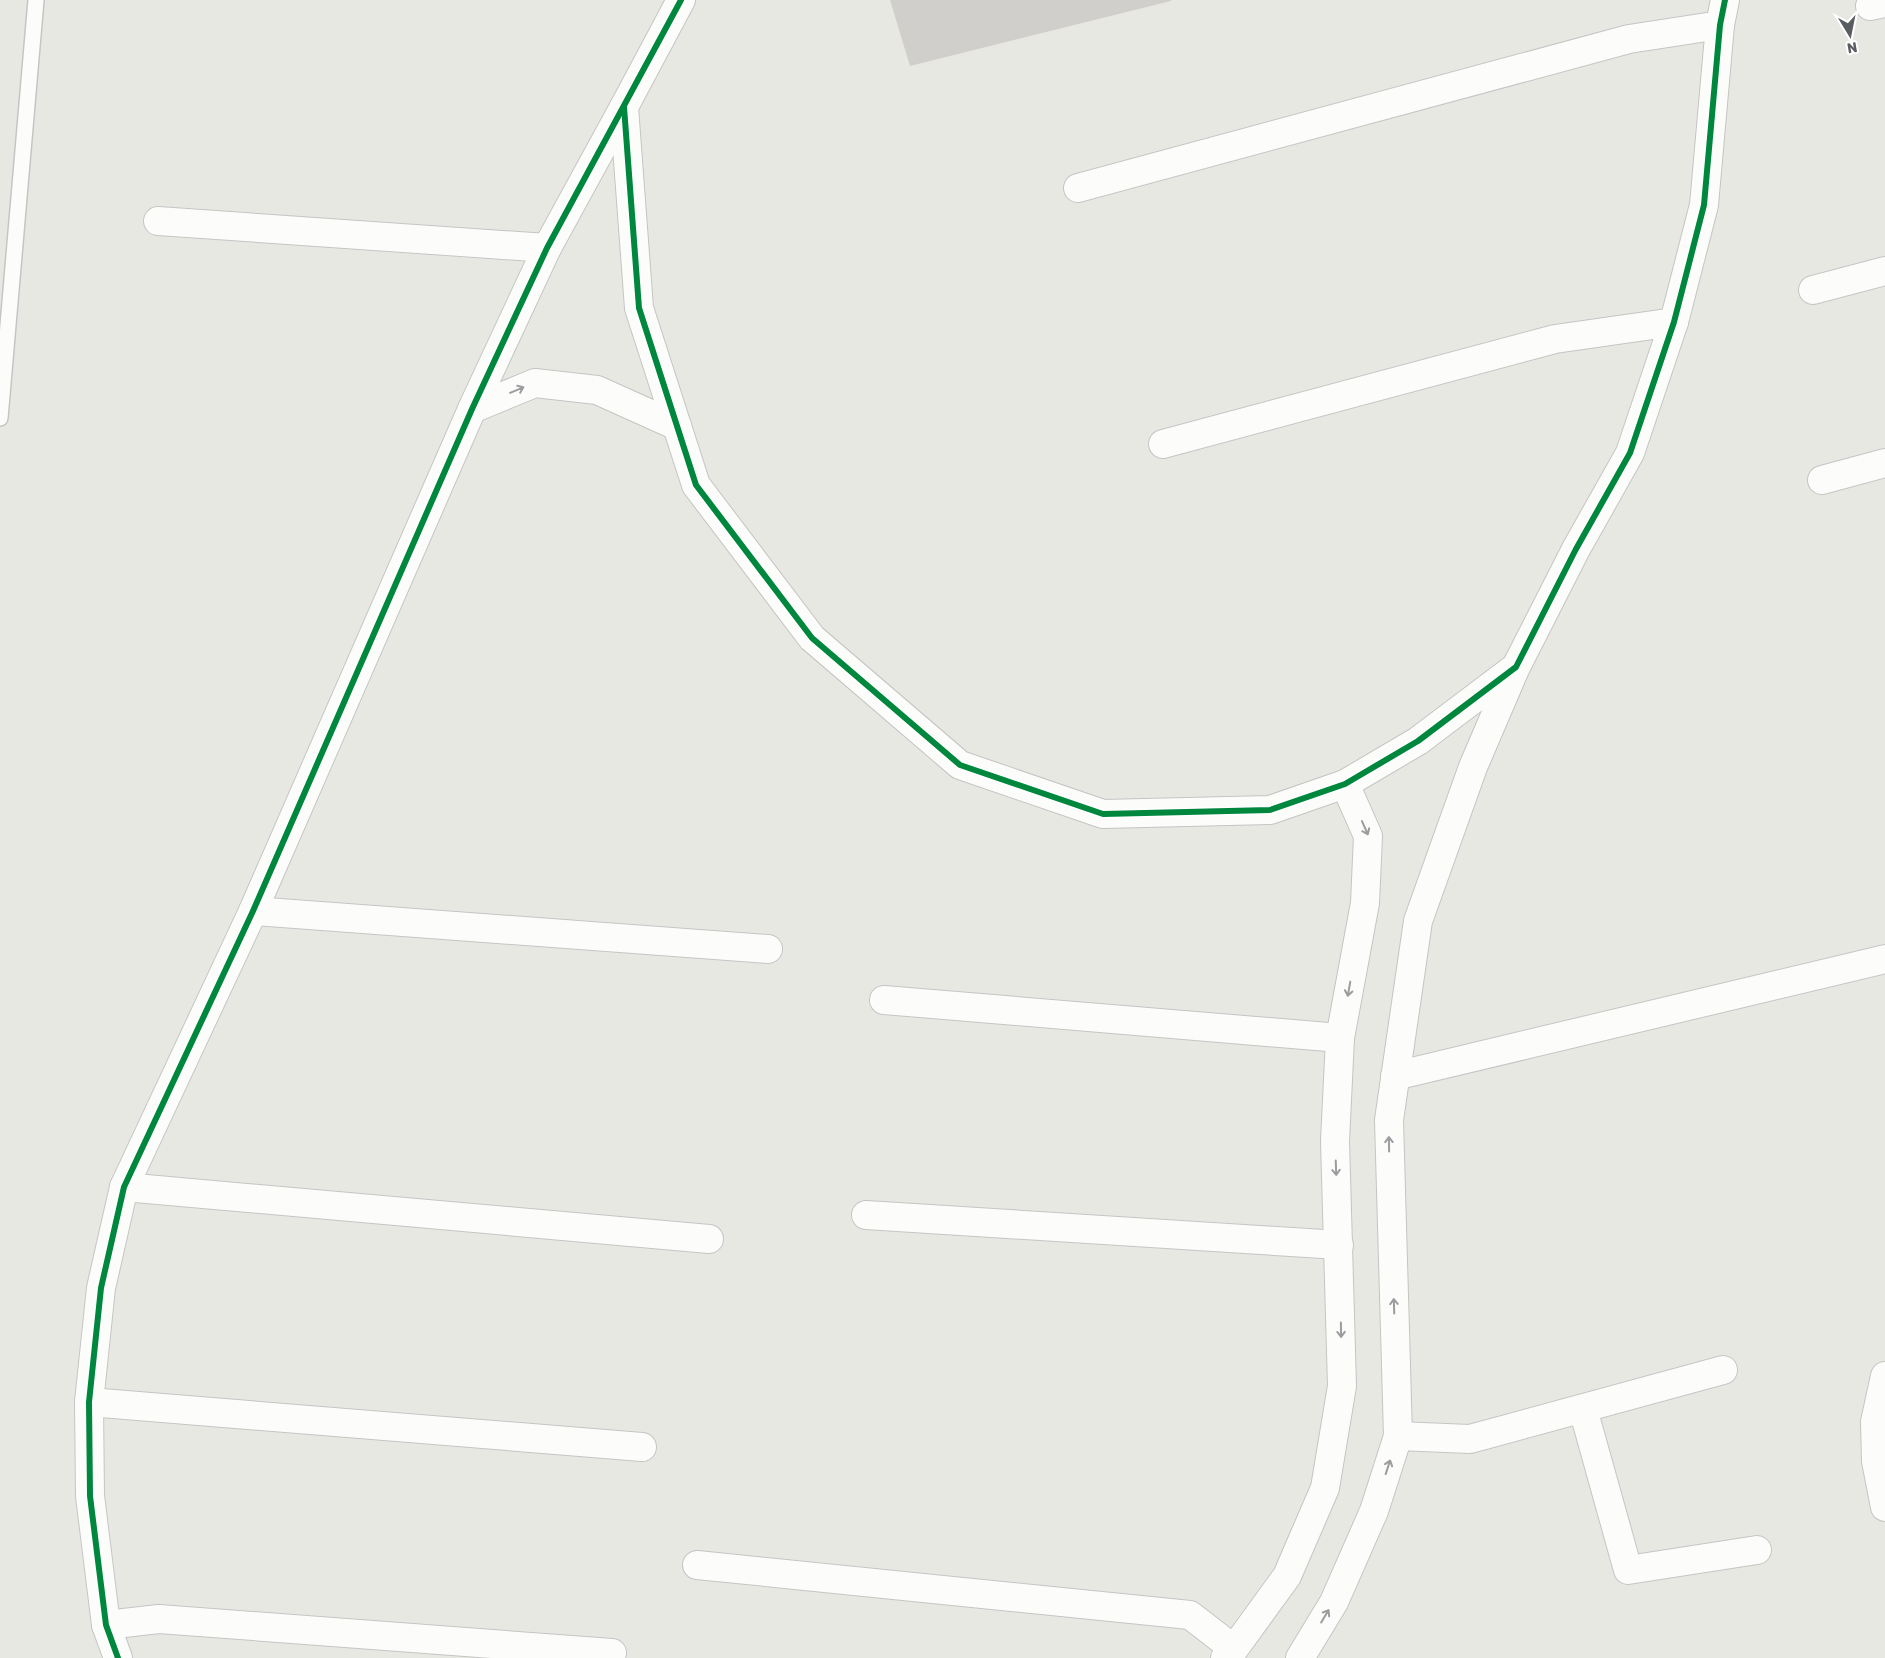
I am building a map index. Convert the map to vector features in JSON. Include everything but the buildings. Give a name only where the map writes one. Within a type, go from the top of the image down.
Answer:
[{"type":"street","points":[[118,1658],[106,1625],[90,1496],[89,1402],[101,1288],[124,1187],[254,911],[472,409],[547,248],[681,0]]},
{"type":"street","points":[[1078,188],[1723,12],[1704,205],[1674,322],[1630,453],[1576,549],[1516,667],[1473,768],[1418,921],[1389,1120],[1398,1436],[1374,1511],[1334,1602],[1300,1658]]},
{"type":"street","points":[[624,107],[639,308],[696,485],[812,638],[960,765],[1103,814],[1270,810],[1345,784],[1418,741],[1516,667]]},
{"type":"street","points":[[158,221],[547,248]]},
{"type":"street","points":[[1813,290],[1885,271]]},
{"type":"street","points":[[1163,444],[1555,340],[1674,322]]},
{"type":"street","points":[[472,409],[535,382],[598,390],[677,426]]},
{"type":"street","points":[[1822,480],[1885,463]]},
{"type":"street","points":[[697,1566],[1190,1615],[1230,1654],[1288,1576],[1325,1488],[1342,1386],[1335,1141],[1340,1038],[1365,903],[1368,836],[1345,784]]},
{"type":"street","points":[[254,911],[768,949]]},
{"type":"street","points":[[1395,1076],[1885,959]]},
{"type":"street","points":[[884,1000],[1340,1038]]},
{"type":"street","points":[[124,1187],[709,1239]]},
{"type":"street","points":[[866,1215],[1339,1245]]},
{"type":"street","points":[[1398,1436],[1470,1439],[1723,1370]]},
{"type":"street","points":[[1885,1376],[1875,1422],[1876,1461],[1885,1507]]},
{"type":"street","points":[[89,1402],[642,1447]]},
{"type":"street","points":[[1583,1409],[1628,1570],[1757,1550]]},
{"type":"street","points":[[106,1625],[159,1619],[612,1653]]},
{"type":"lane","points":[[0,418],[36,0]]},
{"type":"cycle path","points":[[118,1658],[106,1625],[90,1496],[89,1402],[101,1288],[124,1187],[253,911],[472,409],[547,248],[681,0]]},
{"type":"cycle path","points":[[624,107],[639,308],[696,485],[812,638],[960,765],[1103,814],[1270,810],[1345,784],[1418,741],[1516,667],[1576,549],[1630,453],[1674,322],[1704,205],[1720,25],[1725,0]]}]
